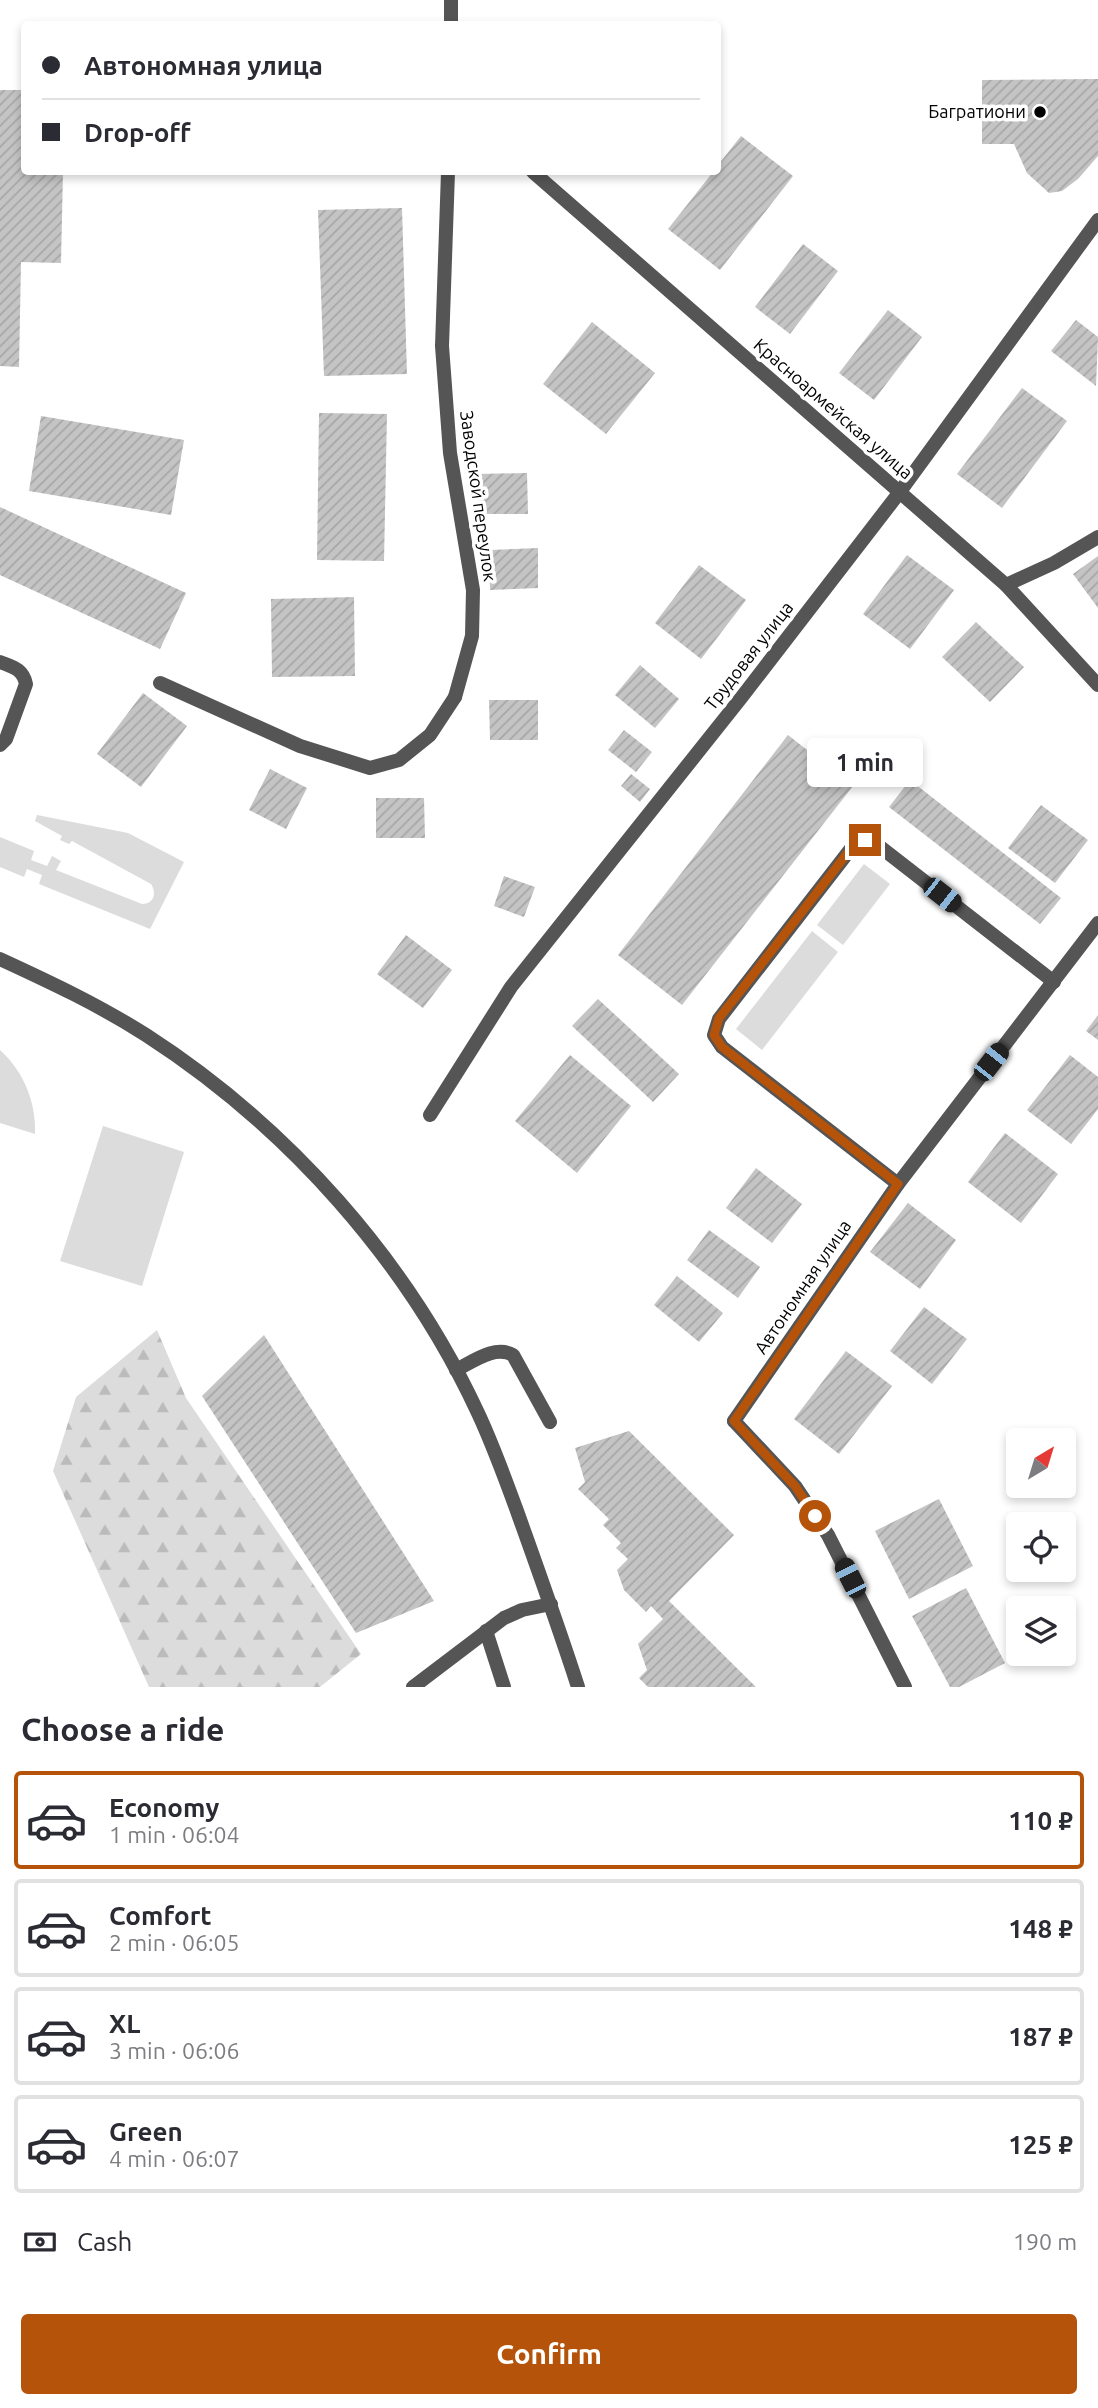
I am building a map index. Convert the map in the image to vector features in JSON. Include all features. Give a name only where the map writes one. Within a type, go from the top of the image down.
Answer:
[{"type":"street","points":[[451,0],[451,21]]},
{"type":"street","name":"Заводской переулок","points":[[160,683],[300,746],[370,768],[399,760],[430,735],[455,697],[472,636],[473,590],[450,453],[442,346],[447,175]]},
{"type":"street","name":"Красноармейская улица","points":[[536,175],[1006,585],[1098,685]]},
{"type":"street","name":"Трудовая улица","points":[[430,1115],[511,987],[900,493],[1098,220]]},
{"type":"street","points":[[1006,585],[1054,563],[1098,537]]},
{"type":"street","points":[[0,662],[18,669],[25,676],[26,684],[6,739],[0,745]]},
{"type":"street","points":[[898,1184],[717,1041],[714,1035],[715,1026],[735,998],[853,846],[865,840],[879,846],[1054,982]]},
{"type":"street","name":"Автономная улица","points":[[905,1687],[828,1535],[795,1486],[734,1421],[898,1184],[1098,923]]},
{"type":"street","points":[[0,959],[94,1005],[145,1035],[239,1104],[282,1142],[330,1192],[388,1263],[456,1370],[479,1414],[551,1604],[578,1687]]},
{"type":"street","points":[[456,1370],[494,1352],[502,1351],[513,1355],[550,1422]]},
{"type":"street","points":[[413,1687],[512,1614],[551,1604]]},
{"type":"street","points":[[486,1631],[504,1687]]},
{"type":"green space","points":[[37,815],[128,833],[184,862],[150,929],[39,884],[42,875],[27,869],[24,877],[0,867],[0,837],[34,851],[31,860],[47,866],[52,856],[61,861],[56,870],[142,904],[152,900],[154,891],[151,884],[72,841],[69,844],[60,840],[62,836],[35,821]]},
{"type":"green space","points":[[864,864],[890,884],[843,945],[817,925]]},
{"type":"green space","points":[[812,931],[838,952],[762,1050],[736,1029]]},
{"type":"green space","points":[[0,1050],[16,1068],[27,1088],[33,1110],[35,1134],[0,1123]]},
{"type":"green space","points":[[103,1126],[184,1152],[142,1286],[60,1261]]},
{"type":"green space","points":[[157,1330],[186,1398],[361,1654],[320,1687],[149,1687],[53,1471],[76,1397]]},
{"type":"building","name":"Багратиони","points":[[1098,79],[1098,156],[1078,179],[1062,191],[1049,193],[1027,173],[1014,144],[982,144],[982,80]]},
{"type":"building","points":[[0,90],[21,90],[21,175],[63,175],[61,263],[21,262],[19,367],[0,366]]},
{"type":"building","points":[[741,136],[793,176],[720,270],[668,229],[711,175],[721,175],[721,161]]},
{"type":"building","points":[[402,208],[407,374],[324,376],[318,210]]},
{"type":"building","points":[[803,244],[838,271],[790,334],[755,307]]},
{"type":"building","points":[[888,310],[922,337],[874,400],[839,373]]},
{"type":"building","points":[[1076,320],[1098,337],[1096,386],[1051,351]]},
{"type":"building","points":[[592,322],[655,373],[606,434],[543,384]]},
{"type":"building","points":[[1022,388],[1067,421],[1002,508],[957,474]]},
{"type":"building","points":[[319,413],[387,414],[384,561],[317,560]]},
{"type":"building","points":[[41,416],[184,440],[171,515],[29,491]]},
{"type":"building","points":[[527,473],[528,514],[479,514],[478,474]]},
{"type":"building","points":[[0,507],[186,593],[160,649],[0,575]]},
{"type":"building","points":[[538,548],[538,588],[490,590],[489,550]]},
{"type":"building","points":[[907,555],[954,590],[910,649],[863,614]]},
{"type":"building","points":[[1098,556],[1098,608],[1073,574]]},
{"type":"building","points":[[699,565],[746,600],[701,659],[655,623]]},
{"type":"building","points":[[354,597],[355,676],[272,677],[271,599]]},
{"type":"building","points":[[976,622],[1024,667],[990,702],[942,657]]},
{"type":"building","points":[[640,665],[679,699],[655,728],[615,695]]},
{"type":"building","points":[[143,693],[187,726],[141,787],[97,754]]},
{"type":"building","points":[[489,700],[538,700],[538,740],[490,740]]},
{"type":"building","points":[[624,730],[652,752],[636,772],[608,750]]},
{"type":"building","points":[[788,735],[853,786],[682,1005],[618,955]]},
{"type":"building","points":[[270,769],[307,788],[286,829],[249,810]]},
{"type":"building","points":[[631,774],[650,789],[640,802],[621,786]]},
{"type":"building","points":[[910,780],[1061,898],[1040,924],[889,807]]},
{"type":"building","points":[[376,798],[424,798],[425,838],[376,838]]},
{"type":"building","points":[[1041,805],[1088,840],[1055,883],[1008,848]]},
{"type":"building","points":[[504,876],[535,887],[524,917],[494,906]]},
{"type":"building","points":[[406,935],[452,970],[423,1008],[377,974]]},
{"type":"building","points":[[598,999],[679,1074],[653,1102],[572,1026]]},
{"type":"building","points":[[1098,1015],[1098,1040],[1086,1031]]},
{"type":"building","points":[[570,1055],[631,1106],[577,1173],[515,1121]]},
{"type":"building","points":[[1070,1055],[1098,1077],[1098,1109],[1071,1144],[1027,1110]]},
{"type":"building","points":[[1005,1133],[1058,1174],[1021,1223],[968,1182]]},
{"type":"building","points":[[756,1168],[802,1204],[772,1243],[726,1208]]},
{"type":"building","points":[[908,1203],[956,1240],[920,1289],[870,1252]]},
{"type":"building","points":[[709,1230],[760,1267],[738,1298],[687,1260]]},
{"type":"building","points":[[677,1276],[723,1313],[699,1342],[654,1305]]},
{"type":"building","points":[[924,1307],[967,1339],[932,1384],[890,1351]]},
{"type":"building","points":[[264,1335],[434,1601],[356,1633],[202,1396]]},
{"type":"building","points":[[846,1351],[892,1386],[839,1454],[794,1419]]},
{"type":"building","points":[[629,1431],[734,1535],[669,1601],[756,1687],[648,1687],[639,1678],[647,1670],[638,1644],[663,1619],[651,1606],[646,1612],[624,1590],[617,1570],[628,1559],[616,1548],[621,1543],[603,1525],[609,1519],[578,1489],[585,1482],[575,1448]]},
{"type":"building","points":[[939,1499],[973,1566],[909,1599],[875,1531]]},
{"type":"building","points":[[966,1588],[1005,1663],[959,1687],[950,1687],[912,1616]]},
{"type":"place","name":"Багратиони","points":[[1040,112]]},
{"type":"route","points":[[815,1516],[795,1486],[734,1421],[898,1184],[722,1047],[714,1035],[719,1018],[853,846],[865,840]]}]
